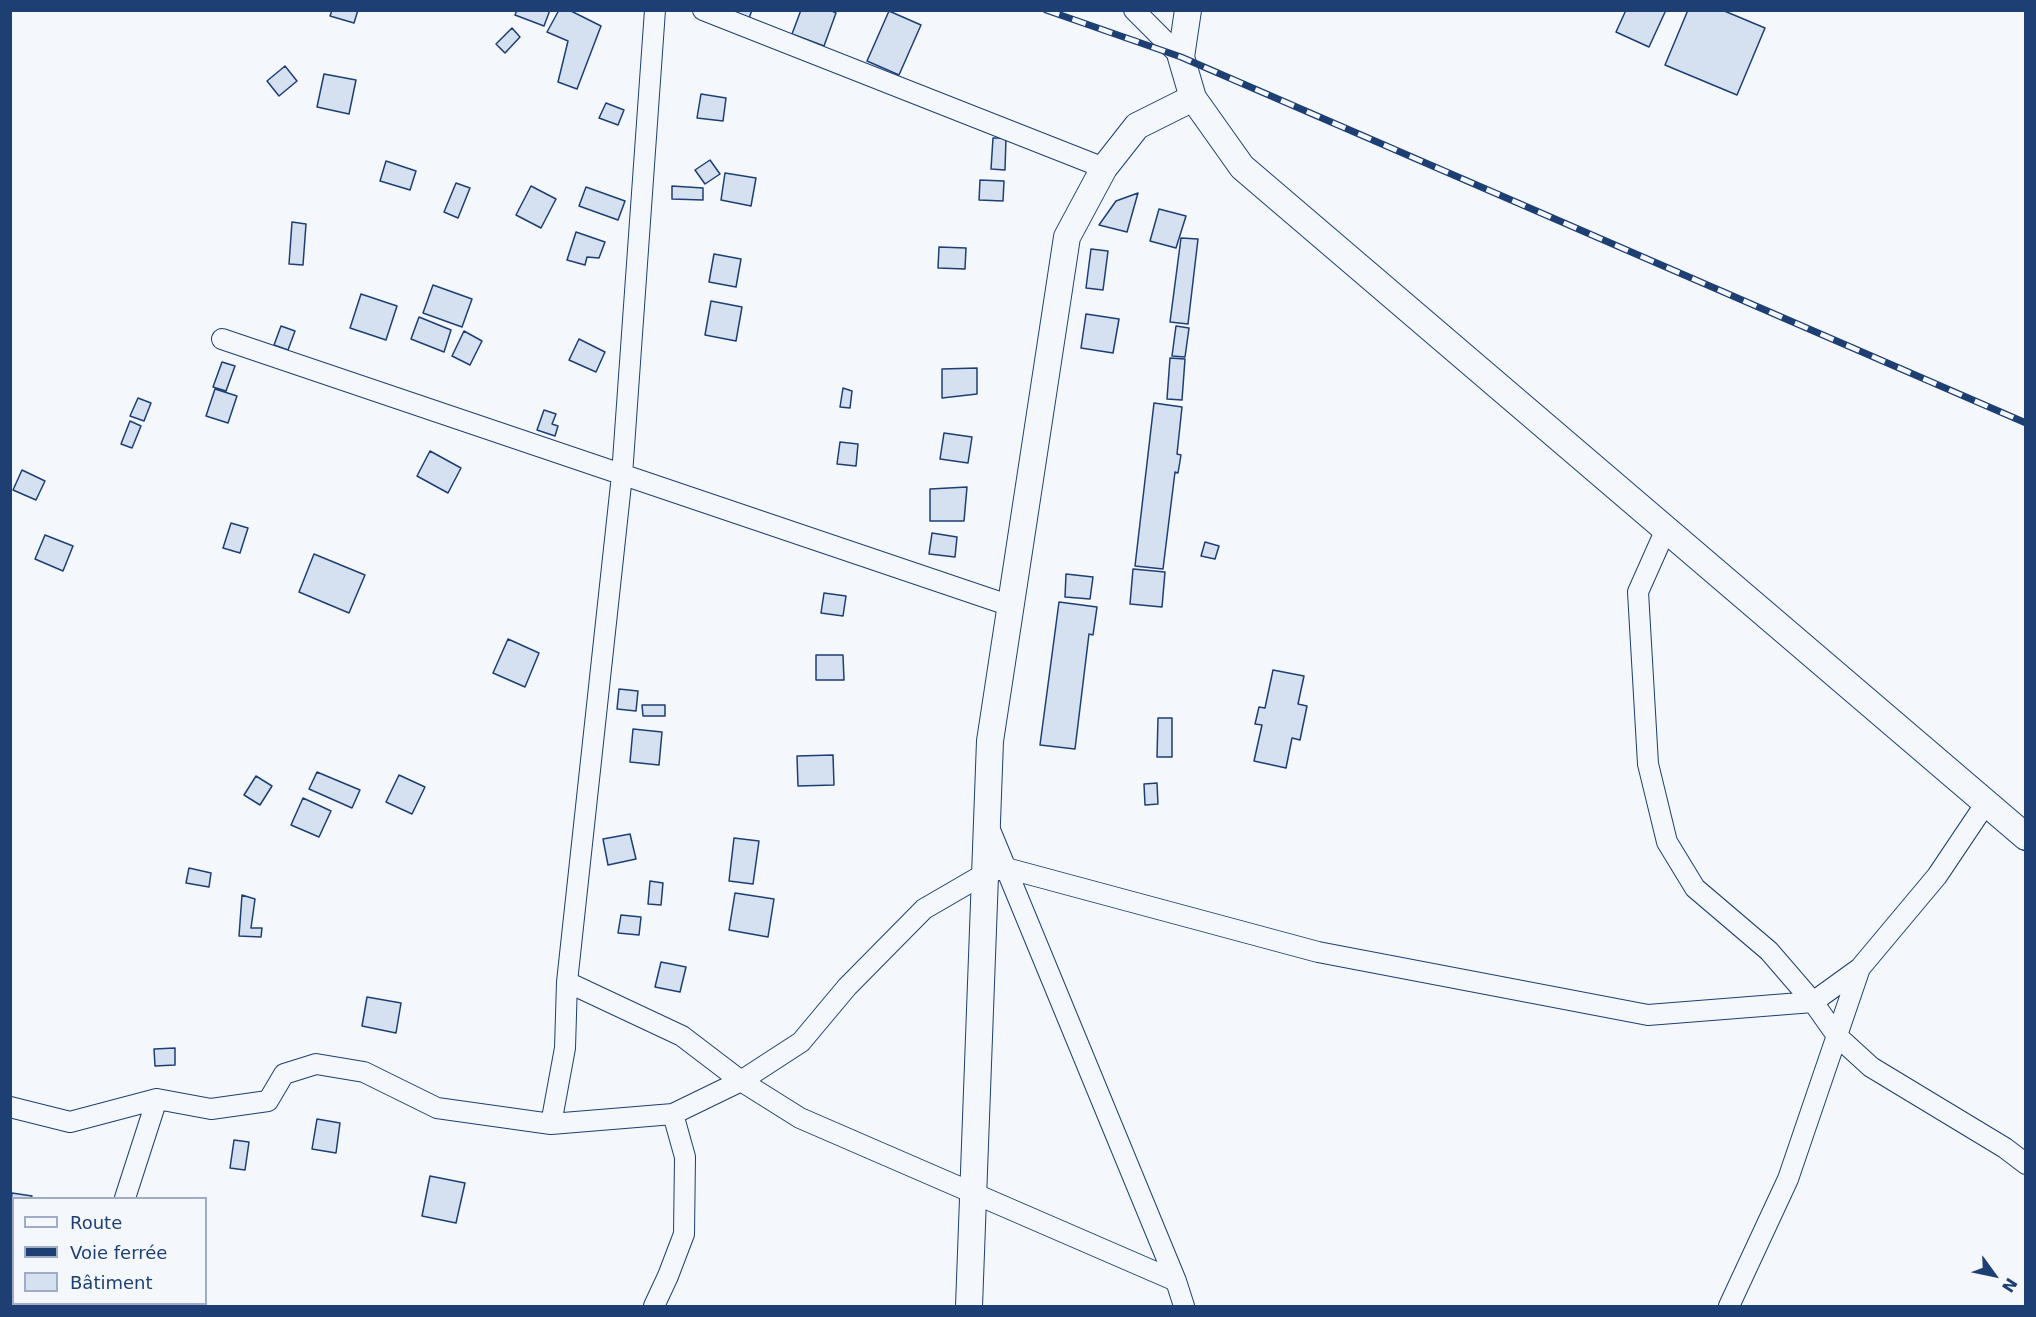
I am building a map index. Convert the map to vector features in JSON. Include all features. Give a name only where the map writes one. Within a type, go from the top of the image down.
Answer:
[{"type":"main road","points":[[1188,10],[1181,57],[1193,98],[1242,167],[2025,837]]},
{"type":"main road","points":[[969,1306],[974,1194],[996,871],[987,823],[990,741],[1067,237],[1104,168],[1137,126],[1193,98]]},
{"type":"street","points":[[551,1125],[565,1048],[567,982],[622,475],[655,10]]},
{"type":"street","points":[[703,10],[1104,168]]},
{"type":"street","points":[[1134,10],[1181,57]]},
{"type":"street","points":[[222,339],[1011,606]]},
{"type":"street","points":[[1666,529],[1638,592],[1648,764],[1667,842],[1695,888],[1769,951],[1814,1002],[1837,1036],[1871,1067],[2005,1148],[2025,1164]]},
{"type":"street","points":[[10,1107],[70,1122],[157,1099],[211,1110],[268,1101],[284,1074],[316,1064],[364,1072],[437,1108],[551,1125],[673,1114],[741,1081],[801,1042],[847,987],[924,909],[996,871],[1318,952],[1648,1015],[1814,1002],[1860,968],[1937,876],[1986,803]]},
{"type":"street","points":[[996,871],[1176,1281],[1184,1306]]},
{"type":"street","points":[[1729,1306],[1788,1179],[1860,968]]},
{"type":"street","points":[[567,982],[682,1036],[741,1081],[800,1119],[1176,1281]]},
{"type":"street","points":[[125,1197],[157,1099]]},
{"type":"street","points":[[654,1306],[684,1234],[685,1157],[673,1114]]},
{"type":"building","points":[[332,10],[358,10],[354,23],[330,16]]},
{"type":"building","points":[[517,10],[550,10],[544,26],[515,15]]},
{"type":"building","points":[[559,10],[569,10],[601,26],[577,89],[558,82],[568,41],[547,32]]},
{"type":"building","points":[[723,10],[752,10],[748,21]]},
{"type":"building","points":[[801,10],[830,10],[836,13],[824,46],[792,34]]},
{"type":"building","points":[[1626,10],[1666,10],[1649,47],[1616,32]]},
{"type":"building","points":[[1688,10],[1722,10],[1765,28],[1737,95],[1665,65]]},
{"type":"building","points":[[889,11],[921,25],[899,75],[867,61]]},
{"type":"building","points":[[512,28],[520,37],[505,53],[496,44]]},
{"type":"building","points":[[285,66],[297,81],[279,96],[267,81]]},
{"type":"building","points":[[324,74],[356,80],[349,114],[317,107]]},
{"type":"building","points":[[701,94],[726,98],[723,121],[697,118]]},
{"type":"building","points":[[606,103],[624,110],[618,125],[599,118]]},
{"type":"building","points":[[993,138],[1006,138],[1005,170],[991,169]]},
{"type":"building","points":[[710,160],[720,174],[705,184],[695,170]]},
{"type":"building","points":[[386,161],[416,171],[410,190],[380,181]]},
{"type":"building","points":[[725,173],[756,178],[751,206],[721,200]]},
{"type":"building","points":[[980,180],[1004,181],[1003,201],[979,200]]},
{"type":"building","points":[[456,183],[470,188],[458,218],[444,212]]},
{"type":"building","points":[[531,186],[556,199],[541,228],[516,215]]},
{"type":"building","points":[[672,186],[703,188],[703,200],[672,199]]},
{"type":"building","points":[[586,187],[625,201],[618,220],[579,206]]},
{"type":"building","points":[[1138,193],[1127,232],[1099,225],[1116,201]]},
{"type":"building","points":[[1159,209],[1186,216],[1176,248],[1150,241]]},
{"type":"building","points":[[292,222],[306,224],[303,265],[289,264]]},
{"type":"building","points":[[576,232],[605,242],[599,258],[587,257],[585,265],[567,260]]},
{"type":"building","points":[[1181,238],[1198,239],[1188,324],[1170,322]]},
{"type":"building","points":[[939,247],[966,248],[965,269],[938,268]]},
{"type":"building","points":[[1091,249],[1108,251],[1103,290],[1086,288]]},
{"type":"building","points":[[714,254],[741,259],[736,287],[709,282]]},
{"type":"building","points":[[433,285],[472,299],[462,327],[423,313]]},
{"type":"building","points":[[361,294],[397,306],[386,340],[350,328]]},
{"type":"building","points":[[711,301],[742,307],[736,341],[705,335]]},
{"type":"building","points":[[1086,314],[1119,319],[1113,353],[1081,348]]},
{"type":"building","points":[[419,317],[451,330],[444,352],[411,339]]},
{"type":"building","points":[[281,326],[295,331],[288,350],[274,345]]},
{"type":"building","points":[[1176,326],[1189,328],[1185,357],[1172,356]]},
{"type":"building","points":[[464,331],[482,341],[470,365],[452,356]]},
{"type":"building","points":[[579,339],[605,352],[596,372],[569,360]]},
{"type":"building","points":[[1170,358],[1185,359],[1182,400],[1167,399]]},
{"type":"building","points":[[222,362],[235,366],[226,391],[213,387]]},
{"type":"building","points":[[977,368],[977,394],[942,398],[942,369]]},
{"type":"building","points":[[843,388],[852,391],[850,408],[840,407]]},
{"type":"building","points":[[215,389],[237,396],[228,423],[206,416]]},
{"type":"building","points":[[138,398],[151,403],[144,421],[130,416]]},
{"type":"building","points":[[1154,403],[1182,407],[1177,454],[1181,455],[1178,473],[1175,472],[1163,569],[1135,566]]},
{"type":"building","points":[[544,410],[556,414],[552,424],[558,426],[555,436],[537,430]]},
{"type":"building","points":[[130,421],[141,426],[132,448],[121,444]]},
{"type":"building","points":[[944,433],[972,437],[968,463],[940,459]]},
{"type":"building","points":[[840,442],[858,444],[856,466],[837,464]]},
{"type":"building","points":[[430,451],[461,468],[448,493],[417,476]]},
{"type":"building","points":[[22,470],[45,481],[36,500],[13,490]]},
{"type":"building","points":[[967,487],[964,521],[930,521],[930,489]]},
{"type":"building","points":[[231,523],[248,528],[240,553],[223,548]]},
{"type":"building","points":[[932,533],[957,537],[955,557],[929,554]]},
{"type":"building","points":[[45,535],[73,546],[63,571],[35,559]]},
{"type":"building","points":[[1205,542],[1219,546],[1215,559],[1201,556]]},
{"type":"building","points":[[314,554],[365,575],[349,613],[299,592]]},
{"type":"building","points":[[1133,569],[1165,572],[1162,607],[1130,604]]},
{"type":"building","points":[[1066,574],[1093,577],[1090,599],[1065,597]]},
{"type":"building","points":[[824,593],[846,596],[843,616],[821,613]]},
{"type":"building","points":[[1059,602],[1097,607],[1093,635],[1089,634],[1075,749],[1040,745]]},
{"type":"building","points":[[508,639],[539,653],[525,687],[493,673]]},
{"type":"building","points":[[816,655],[843,655],[844,680],[816,680]]},
{"type":"building","points":[[1273,670],[1304,676],[1298,704],[1307,706],[1300,740],[1292,738],[1286,768],[1254,761],[1262,725],[1255,724],[1259,707],[1265,708]]},
{"type":"building","points":[[619,689],[638,691],[636,711],[617,709]]},
{"type":"building","points":[[642,705],[665,705],[665,716],[643,716]]},
{"type":"building","points":[[1158,718],[1172,718],[1172,757],[1157,757]]},
{"type":"building","points":[[633,729],[662,732],[659,765],[630,762]]},
{"type":"building","points":[[833,755],[834,785],[798,786],[797,756]]},
{"type":"building","points":[[317,772],[360,790],[352,808],[309,789]]},
{"type":"building","points":[[399,775],[425,787],[412,814],[386,802]]},
{"type":"building","points":[[256,776],[272,786],[260,805],[244,795]]},
{"type":"building","points":[[1157,783],[1158,804],[1145,805],[1144,784]]},
{"type":"building","points":[[303,798],[331,811],[319,837],[291,825]]},
{"type":"building","points":[[630,834],[636,859],[608,865],[603,839]]},
{"type":"building","points":[[734,838],[759,841],[753,884],[729,881]]},
{"type":"building","points":[[189,868],[211,873],[209,887],[186,883]]},
{"type":"building","points":[[650,881],[663,883],[661,905],[648,904]]},
{"type":"building","points":[[735,893],[774,899],[768,937],[729,930]]},
{"type":"building","points":[[242,895],[255,899],[251,928],[262,928],[261,937],[239,936]]},
{"type":"building","points":[[621,915],[641,917],[639,935],[618,933]]},
{"type":"building","points":[[661,962],[686,967],[680,992],[655,987]]},
{"type":"building","points":[[367,997],[401,1003],[396,1033],[362,1026]]},
{"type":"building","points":[[175,1048],[175,1065],[155,1066],[154,1049]]},
{"type":"building","points":[[317,1119],[340,1123],[336,1153],[312,1149]]},
{"type":"building","points":[[234,1140],[249,1142],[245,1170],[230,1168]]},
{"type":"building","points":[[430,1176],[465,1183],[456,1223],[422,1216]]},
{"type":"building","points":[[12,1193],[32,1196],[12,1197],[12,1212],[10,1212]]},
{"type":"railway","points":[[1046,10],[1181,57],[2026,423]]}]
